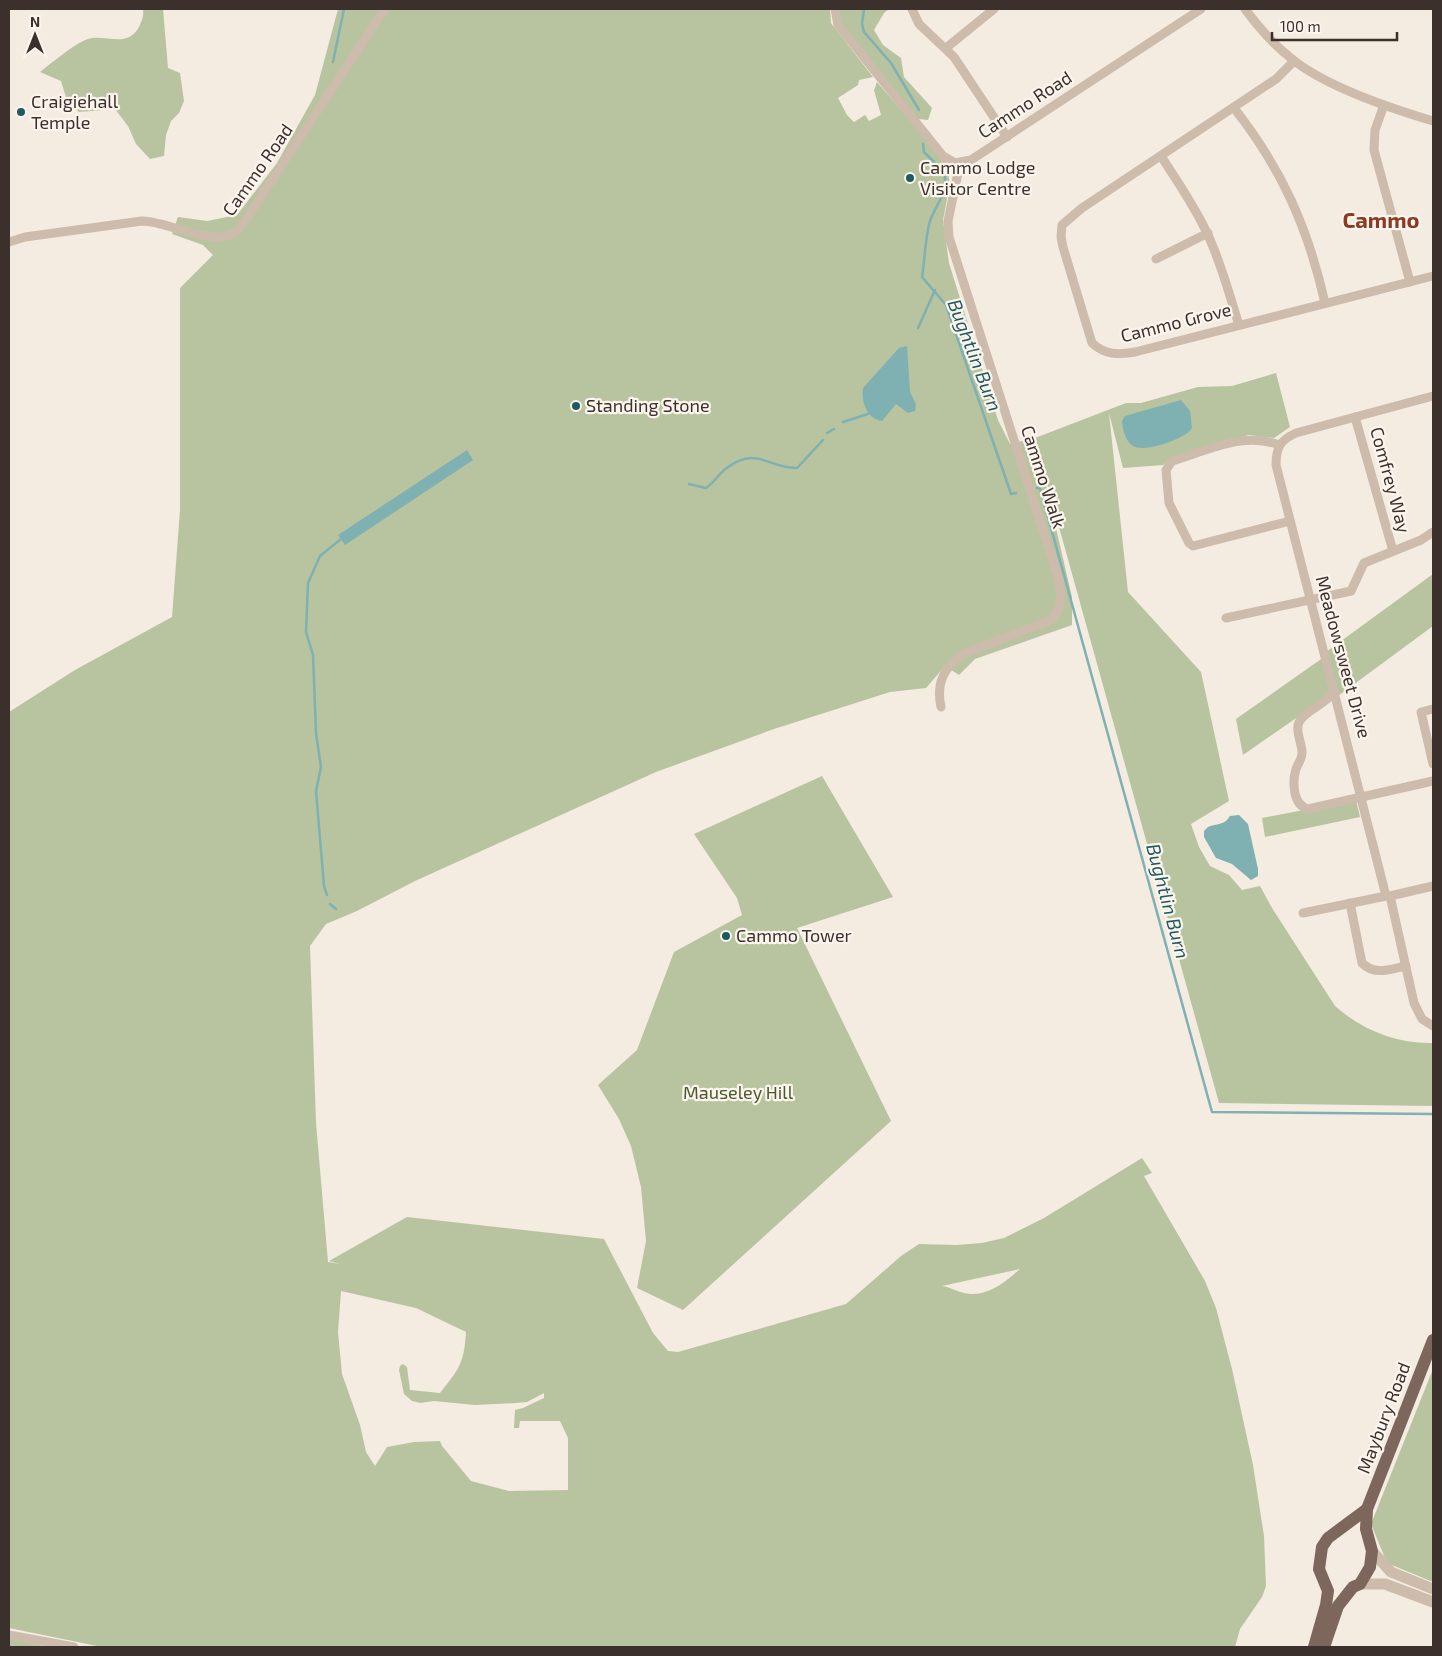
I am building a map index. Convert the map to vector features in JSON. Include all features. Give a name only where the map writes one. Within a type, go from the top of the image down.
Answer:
[{"type":"main road","name":"Maybury Road","points":[[1324,1647],[1338,1606],[1357,1586],[1370,1567],[1370,1548],[1366,1529],[1367,1509],[1433,1340]]},
{"type":"main road","name":"Maybury Road","points":[[1314,1647],[1328,1591],[1319,1569],[1322,1547],[1328,1538],[1336,1534],[1367,1509]]},
{"type":"main road","points":[[1336,1534],[1357,1533],[1370,1548]]},
{"type":"main road","points":[[1323,1578],[1337,1588],[1357,1586]]},
{"type":"street","name":"Cammo Road","points":[[9,242],[25,237],[142,221],[160,222],[210,237],[227,236],[234,232],[250,215],[385,9]]},
{"type":"street","points":[[835,9],[838,26],[931,141],[947,160],[960,163]]},
{"type":"street","points":[[912,9],[919,24],[954,57],[1007,137]]},
{"type":"street","points":[[946,48],[994,9]]},
{"type":"street","name":"Cammo Road","points":[[960,163],[972,160],[1201,9]]},
{"type":"street","points":[[1245,9],[1277,46],[1294,61],[1325,79],[1384,105],[1433,121]]},
{"type":"street","name":"Cammo Grove","points":[[1294,61],[1276,79],[1082,208],[1062,225],[1060,237],[1088,337],[1098,349],[1106,353],[1123,354],[1433,276]]},
{"type":"street","points":[[1384,105],[1374,130],[1374,150],[1410,282]]},
{"type":"street","points":[[1234,108],[1257,138],[1292,199],[1311,251],[1325,303]]},
{"type":"street","points":[[1161,156],[1191,202],[1208,233],[1239,325]]},
{"type":"street","name":"Cammo Walk","points":[[941,707],[938,686],[954,660],[963,654],[1051,620],[1058,611],[1060,596],[1058,581],[1047,544],[949,236],[948,221],[960,163]]},
{"type":"street","points":[[1156,259],[1208,233]]},
{"type":"street","points":[[1290,521],[1193,546],[1184,535],[1169,503],[1166,470],[1172,462],[1249,440],[1268,441],[1279,445],[1285,438],[1296,433],[1433,396]]},
{"type":"street","name":"Comfrey Way","points":[[1356,417],[1392,551]]},
{"type":"street","name":"Meadowsweet Drive","points":[[1279,445],[1276,452],[1276,465],[1417,1013],[1433,1026]]},
{"type":"street","points":[[1226,618],[1351,591],[1364,563],[1421,540],[1433,532]]},
{"type":"street","points":[[1335,691],[1326,702],[1301,718],[1297,730],[1302,757],[1294,781],[1298,803],[1301,807],[1308,809],[1433,781]]},
{"type":"street","points":[[1433,709],[1421,712],[1433,764]]},
{"type":"street","points":[[1303,913],[1433,886]]},
{"type":"street","points":[[1350,903],[1362,963],[1367,968],[1380,972],[1406,966]]},
{"type":"street","points":[[1370,1548],[1391,1572],[1433,1589]]},
{"type":"street","points":[[1357,1586],[1385,1584],[1433,1602]]},
{"type":"street","points":[[9,1635],[74,1647]]},
{"type":"green space","points":[[143,9],[163,9],[168,68],[180,73],[184,101],[179,113],[171,121],[166,135],[164,156],[150,159],[136,144],[128,126],[115,109],[79,112],[67,100],[61,81],[40,72],[85,40],[92,38],[128,38],[139,27],[143,16]]},
{"type":"green space","points":[[338,9],[830,9],[831,23],[873,77],[859,80],[858,85],[838,98],[847,115],[854,122],[865,115],[869,121],[881,115],[874,90],[877,82],[943,159],[949,171],[949,189],[943,220],[949,263],[998,420],[1010,444],[1035,438],[1126,403],[1141,403],[1198,387],[1232,386],[1276,373],[1290,427],[1274,438],[1249,435],[1172,457],[1163,465],[1123,468],[1109,413],[1128,592],[1201,672],[1229,801],[1191,824],[1199,847],[1210,866],[1229,875],[1242,890],[1260,886],[1335,1006],[1345,1015],[1368,1029],[1393,1038],[1420,1043],[1433,1043],[1433,1106],[1219,1103],[1039,455],[1072,597],[1072,625],[975,659],[959,675],[945,666],[926,688],[890,692],[774,729],[656,772],[415,881],[357,911],[326,924],[310,946],[316,1123],[328,1262],[340,1264],[329,1261],[407,1217],[604,1239],[653,1333],[668,1351],[678,1352],[846,1304],[901,1256],[919,1244],[956,1245],[982,1243],[1004,1238],[1044,1218],[1142,1158],[1152,1173],[1144,1176],[1205,1281],[1216,1308],[1232,1369],[1253,1465],[1264,1536],[1266,1586],[1262,1597],[1240,1629],[1235,1647],[102,1647],[9,1628],[9,712],[75,670],[172,617],[180,510],[180,288],[213,255],[203,245],[172,234],[178,217],[207,221],[237,215],[277,163],[315,95]],"holes":[[[1020,1269],[995,1288],[980,1293],[964,1293],[942,1286]],[[341,1291],[416,1308],[466,1332],[462,1359],[452,1378],[440,1393],[410,1390],[407,1367],[403,1364],[400,1366],[399,1370],[404,1394],[412,1401],[475,1405],[516,1403],[527,1402],[544,1393],[544,1398],[515,1410],[514,1428],[519,1428],[520,1421],[560,1421],[568,1438],[568,1490],[509,1491],[471,1481],[440,1441],[414,1442],[387,1447],[375,1466],[366,1452],[360,1425],[342,1374],[338,1332]]]},
{"type":"green space","points":[[837,9],[889,9],[884,13],[874,30],[883,45],[901,58],[904,77],[932,108],[928,120],[918,119],[839,21]]},
{"type":"green space","points":[[1433,574],[1433,626],[1338,696],[1326,652]]},
{"type":"green space","points":[[1324,657],[1335,691],[1243,755],[1236,719]]},
{"type":"green space","name":"Mauseley Hill","points":[[822,776],[893,897],[797,928],[891,1121],[683,1310],[637,1288],[646,1241],[641,1187],[631,1146],[619,1119],[598,1085],[637,1050],[674,952],[742,915],[737,898],[694,834]]},
{"type":"green space","points":[[1356,800],[1360,817],[1265,837],[1262,818]]},
{"type":"green space","points":[[1433,1369],[1433,1582],[1387,1563],[1371,1524]]},
{"type":"green space","points":[[9,1639],[49,1647],[9,1647]]},
{"type":"water","points":[[907,346],[910,392],[916,404],[915,411],[908,413],[896,404],[882,421],[877,420],[866,409],[863,399],[863,388],[899,348]]},
{"type":"water","points":[[1181,400],[1190,411],[1192,428],[1188,432],[1164,444],[1146,448],[1133,446],[1128,441],[1122,421],[1125,416]]},
{"type":"water","points":[[467,450],[473,460],[345,545],[338,535]]},
{"type":"water","points":[[1239,815],[1248,824],[1258,869],[1258,876],[1251,880],[1232,864],[1216,858],[1204,837],[1204,831],[1208,827],[1223,823],[1230,816]]},
{"type":"waterway","points":[[333,62],[344,9]]},
{"type":"waterway","name":"Bughtlin Burn","points":[[864,9],[862,24],[864,32],[891,63],[919,110]]},
{"type":"waterway","name":"Bughtlin Burn","points":[[923,144],[924,152],[944,172],[945,186],[928,228],[922,277],[946,305],[1011,494],[1016,493]]},
{"type":"waterway","points":[[918,328],[935,290]]},
{"type":"waterway","points":[[843,422],[868,414]]},
{"type":"waterway","points":[[827,433],[834,429]]},
{"type":"waterway","points":[[689,484],[706,488],[728,467],[747,458],[755,458],[777,465],[797,468],[823,440]]},
{"type":"waterway","name":"Bughtlin Burn","points":[[1037,488],[1040,488],[1212,1112],[1433,1114]]},
{"type":"waterway","points":[[327,895],[324,886],[316,791],[321,767],[316,733],[313,655],[306,632],[308,583],[320,556],[341,539]]},
{"type":"waterway","points":[[330,904],[336,909]]},
{"type":"place","name":"Craigiehall Temple","points":[[21,112]]},
{"type":"place","name":"Cammo Lodge Visitor Centre","points":[[910,178]]},
{"type":"place","name":"Standing Stone","points":[[576,406]]},
{"type":"place","name":"Cammo Tower","points":[[726,936]]},
{"type":"district","name":"Cammo","points":[[1381,220]]}]
